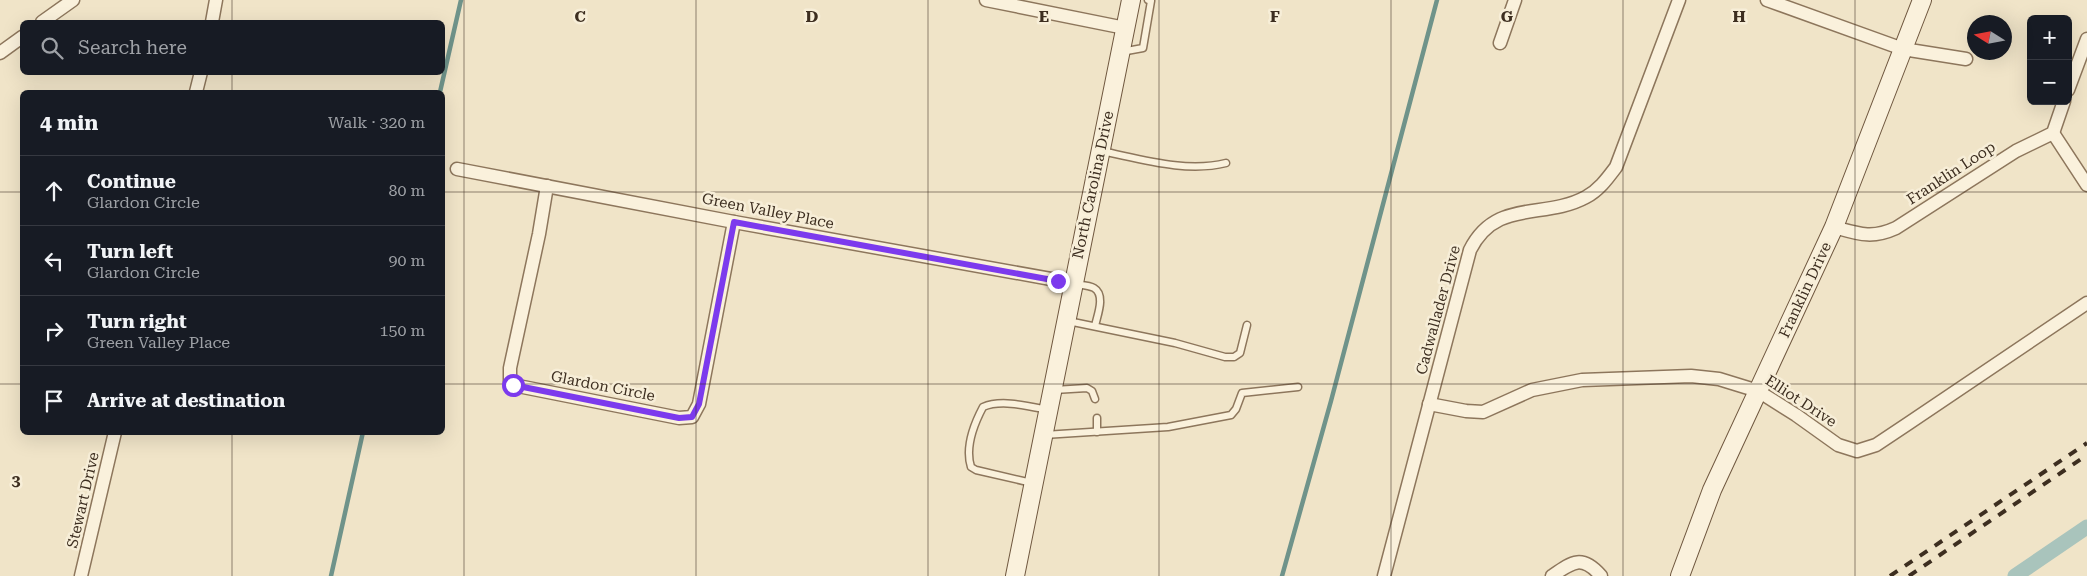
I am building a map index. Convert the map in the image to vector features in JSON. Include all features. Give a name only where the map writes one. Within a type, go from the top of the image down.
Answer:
[{"type":"street","points":[[45,20],[73,0]]},
{"type":"street","points":[[212,20],[216,0]]},
{"type":"street","points":[[986,0],[1125,28]]},
{"type":"street","name":"North Carolina Drive","points":[[1015,576],[1131,0]]},
{"type":"street","points":[[1500,42],[1515,0]]},
{"type":"street","name":"Cadwallader Drive","points":[[1384,576],[1470,250],[1474,242],[1487,226],[1500,218],[1570,204],[1594,192],[1606,181],[1616,167],[1679,0]]},
{"type":"street","points":[[1767,0],[1903,49],[1966,59]]},
{"type":"street","name":"Franklin Drive","points":[[1680,576],[1712,490],[1834,227],[1922,0]]},
{"type":"street","points":[[0,53],[20,38]]},
{"type":"street","points":[[2072,79],[2087,39]]},
{"type":"street","points":[[196,90],[200,75]]},
{"type":"street","points":[[2063,105],[2053,133],[2087,185]]},
{"type":"street","name":"Franklin Loop","points":[[1834,227],[1862,235],[1884,233],[1896,228],[2016,150],[2053,133]]},
{"type":"street","name":"Green Valley Place","points":[[457,169],[734,222],[1073,283]]},
{"type":"street","name":"Glardon Circle","points":[[547,186],[539,234],[508,378],[510,382],[529,388],[679,418],[692,417],[699,404],[734,222]]},
{"type":"street","name":"Elliot Drive","points":[[1429,404],[1466,411],[1483,412],[1532,390],[1582,380],[1691,376],[1719,379],[1758,391],[1788,409],[1838,445],[1850,450],[1864,450],[1909,423],[2087,303]]},
{"type":"street","name":"Stewart Drive","points":[[81,576],[114,435]]},
{"type":"street","points":[[1552,576],[1569,564],[1577,561],[1586,563],[1601,576]]},
{"type":"lane","points":[[1120,53],[1143,48],[1151,1],[1148,0]]},
{"type":"lane","points":[[1100,150],[1186,166],[1209,167],[1226,163]]},
{"type":"lane","points":[[1073,283],[1094,288],[1099,293],[1100,301],[1095,326]]},
{"type":"lane","points":[[1066,320],[1175,343],[1224,357],[1234,357],[1240,353],[1247,325]]},
{"type":"lane","points":[[1043,435],[1168,427],[1231,416],[1242,393],[1298,387]]},
{"type":"lane","points":[[1053,390],[1087,388],[1092,391],[1095,399]]},
{"type":"lane","points":[[1033,483],[976,470],[971,467],[968,459],[968,450],[983,407],[988,404],[1014,405],[1048,410]]},
{"type":"lane","points":[[1097,418],[1097,432]]},
{"type":"waterway","points":[[445,70],[461,0]]},
{"type":"waterway","points":[[1282,576],[1331,401],[1437,0]]},
{"type":"waterway","points":[[440,90],[444,75]]},
{"type":"waterway","points":[[331,576],[362,435]]},
{"type":"waterway","points":[[2015,576],[2087,527]]},
{"type":"railway","points":[[1890,576],[2087,443]]},
{"type":"railway","points":[[1909,576],[2087,455]]},
{"type":"route","points":[[513,385],[679,418],[692,417],[699,404],[734,222],[1058,281]]}]
